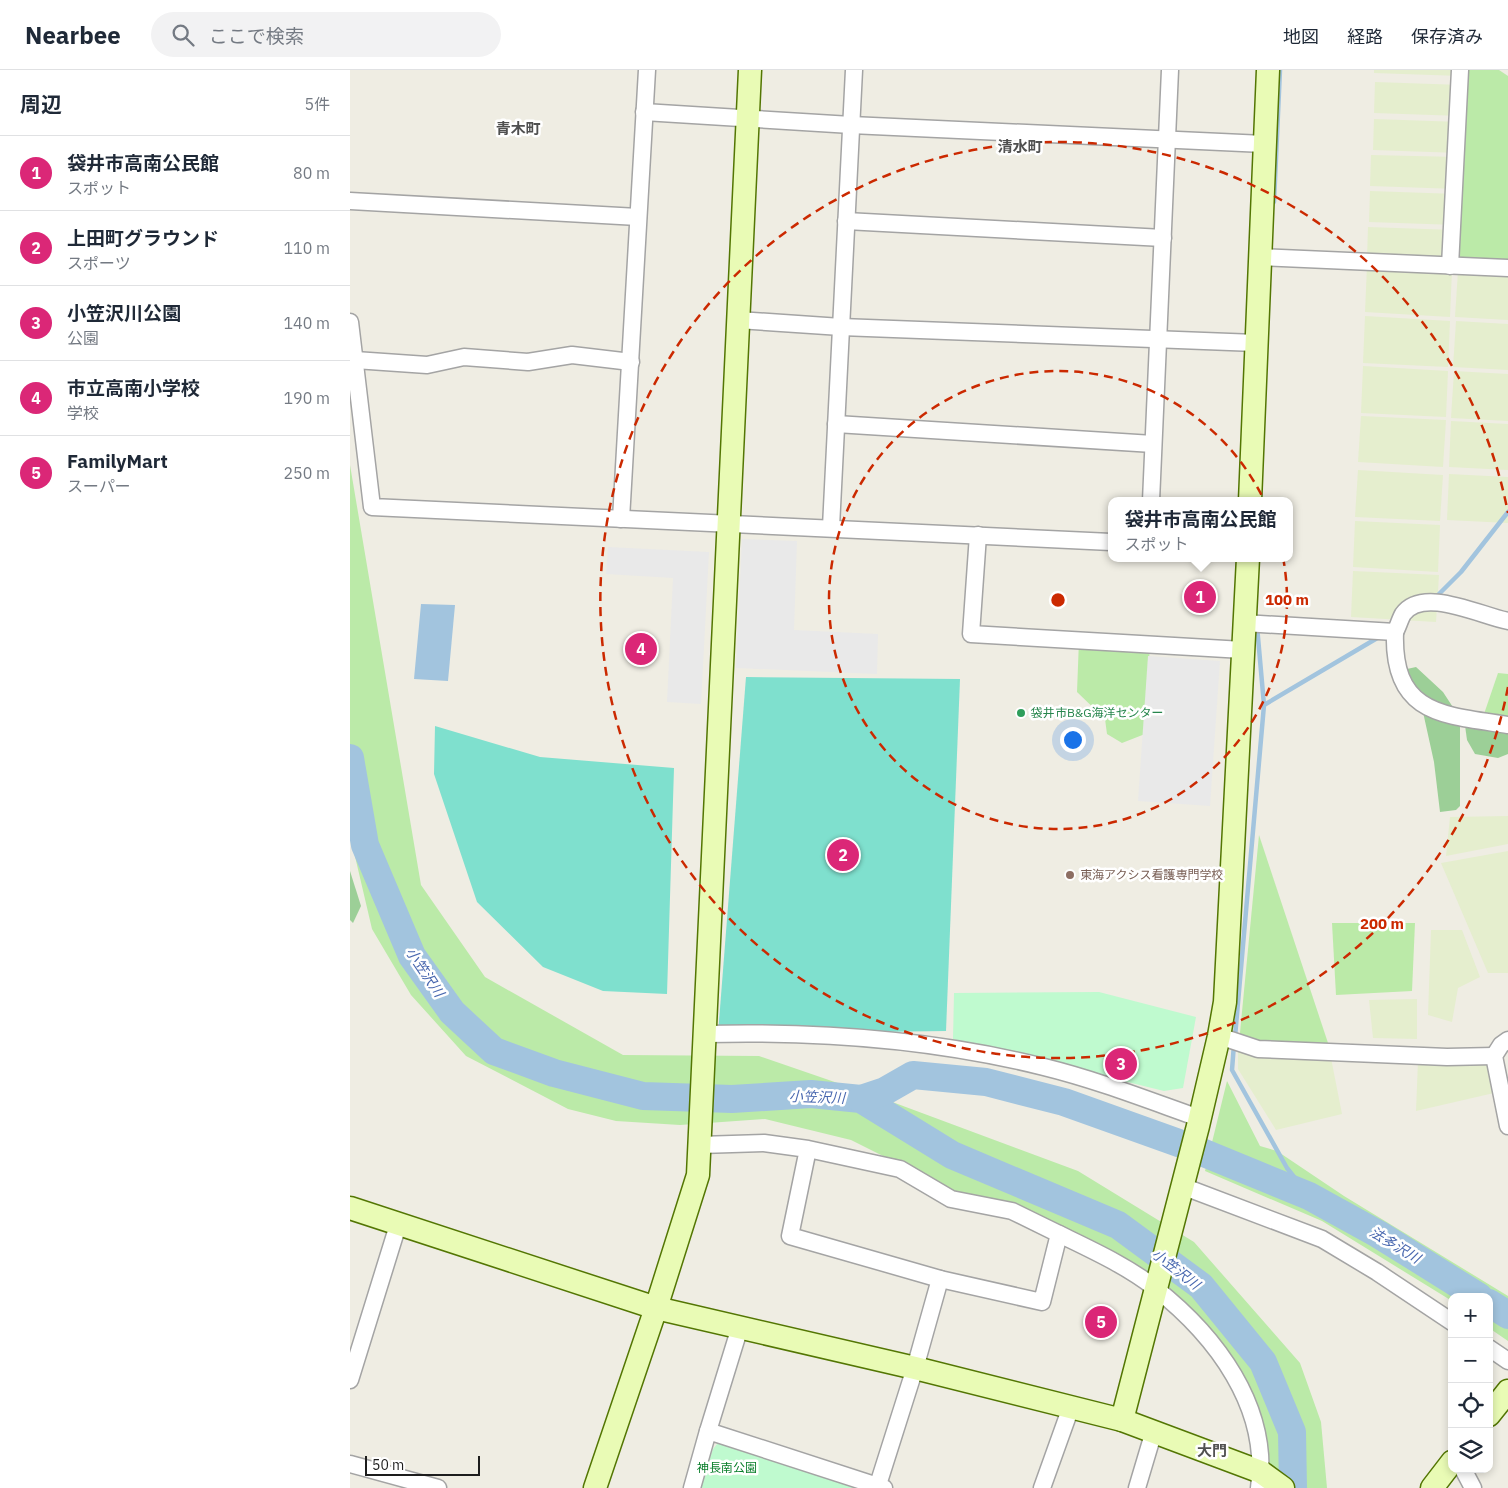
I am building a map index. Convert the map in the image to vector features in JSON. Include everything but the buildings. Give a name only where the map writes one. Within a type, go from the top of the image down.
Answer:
[{"type":"street","points":[[621,520],[647,70]]},
{"type":"street","points":[[595,1488],[656,1308],[698,1175],[750,70]]},
{"type":"street","points":[[831,527],[854,70]]},
{"type":"street","points":[[1151,497],[1170,70]]},
{"type":"street","points":[[1250,497],[1268,70]]},
{"type":"street","points":[[1450,266],[1460,70]]},
{"type":"street","points":[[644,112],[851,125],[1264,144]]},
{"type":"street","points":[[350,201],[638,217]]},
{"type":"street","points":[[846,221],[1163,238]]},
{"type":"street","points":[[1260,257],[1508,268]]},
{"type":"street","points":[[738,320],[841,327],[1256,343]]},
{"type":"street","points":[[350,322],[372,507],[621,520],[831,527],[1108,542]]},
{"type":"street","points":[[354,360],[427,365],[464,357],[528,362],[572,355],[630,362]]},
{"type":"street","points":[[836,424],[1154,444]]},
{"type":"street","points":[[978,535],[971,634],[1243,650]]},
{"type":"street","points":[[1122,1420],[1219,1036],[1225,992],[1248,562]]},
{"type":"street","points":[[1508,621],[1439,602],[1422,603],[1407,610],[1402,615],[1395,632],[1394,652],[1402,680],[1423,705],[1442,715],[1508,726]]},
{"type":"street","points":[[1244,623],[1395,632]]},
{"type":"street","points":[[705,1038],[760,1032],[851,1035],[974,1052],[1045,1067],[1198,1122]]},
{"type":"street","points":[[1219,1036],[1258,1049],[1447,1057],[1494,1056]]},
{"type":"street","points":[[1508,1040],[1500,1045],[1494,1056],[1508,1126]]},
{"type":"street","points":[[701,1136],[808,1148],[900,1168],[951,1199],[1012,1211],[1103,1256],[1155,1285],[1194,1322],[1224,1360],[1246,1396],[1258,1430],[1267,1481]]},
{"type":"street","points":[[808,1148],[790,1236],[940,1279],[1042,1302],[1059,1234]]},
{"type":"street","points":[[1184,1178],[1322,1239],[1377,1272],[1448,1319]]},
{"type":"street","points":[[350,1208],[656,1308],[916,1368],[1122,1420],[1154,1431],[1267,1481]]},
{"type":"street","points":[[350,1380],[398,1225]]},
{"type":"street","points":[[708,1431],[879,1487],[916,1368],[940,1279]]},
{"type":"street","points":[[692,1488],[740,1327]]},
{"type":"street","points":[[1493,1351],[1508,1361]]},
{"type":"street","points":[[1493,1410],[1508,1391]]},
{"type":"street","points":[[1042,1488],[1070,1407]]},
{"type":"street","points":[[1137,1488],[1154,1431]]},
{"type":"street","points":[[350,1464],[438,1488]]},
{"type":"street","points":[[1432,1488],[1448,1467]]},
{"type":"street","points":[[1465,1473],[1473,1488]]},
{"type":"green space","points":[[1374,70],[1460,70],[1460,76],[1374,73]]},
{"type":"green space","points":[[1469,70],[1499,70],[1508,76],[1508,262],[1451,257]]},
{"type":"green space","points":[[1375,82],[1462,85],[1461,116],[1374,113]]},
{"type":"green space","points":[[1374,119],[1461,122],[1459,153],[1373,150]]},
{"type":"green space","points":[[1371,155],[1458,157],[1457,189],[1370,186]]},
{"type":"green space","points":[[1370,191],[1457,194],[1456,225],[1369,222]]},
{"type":"green space","points":[[1368,227],[1454,230],[1453,261],[1367,258]]},
{"type":"green space","points":[[1367,266],[1452,270],[1450,317],[1365,312]]},
{"type":"green space","points":[[1458,271],[1508,273],[1508,320],[1455,317]]},
{"type":"green space","points":[[1365,316],[1450,321],[1448,367],[1363,363]]},
{"type":"green space","points":[[1456,321],[1508,324],[1508,370],[1453,367]]},
{"type":"green space","points":[[1363,366],[1448,371],[1446,417],[1361,413]]},
{"type":"green space","points":[[1454,371],[1508,374],[1508,421],[1451,418]]},
{"type":"green space","points":[[1361,416],[1446,420],[1443,467],[1358,462]]},
{"type":"green space","points":[[1451,421],[1508,424],[1508,470],[1449,467]]},
{"type":"green space","points":[[350,465],[421,885],[485,977],[623,1055],[759,1056],[887,1100],[1078,1171],[1194,1242],[1300,1363],[1321,1422],[1327,1488],[1260,1488],[1265,1455],[1207,1339],[1109,1260],[1015,1212],[953,1191],[851,1140],[765,1119],[680,1125],[616,1121],[568,1109],[466,1056],[411,995],[372,929],[350,835]]},
{"type":"green space","points":[[1358,470],[1443,475],[1440,521],[1355,517]]},
{"type":"green space","points":[[1449,474],[1508,477],[1508,523],[1447,520]]},
{"type":"green space","points":[[1355,521],[1440,525],[1438,572],[1353,567]]},
{"type":"green space","points":[[1353,571],[1439,575],[1436,622],[1351,617]]},
{"type":"green space","points":[[1079,640],[1150,644],[1145,734],[1122,743],[1107,734],[1105,719],[1077,692]]},
{"type":"green space","points":[[1416,667],[1443,692],[1460,718],[1460,806],[1456,810],[1440,812],[1434,762],[1421,703],[1398,671]]},
{"type":"green space","points":[[1498,673],[1508,674],[1508,721],[1484,714]]},
{"type":"green space","points":[[1463,711],[1488,714],[1508,724],[1508,754],[1498,758],[1475,754],[1467,740]]},
{"type":"green space","points":[[1508,816],[1508,844],[1446,856],[1450,817]]},
{"type":"green space","points":[[1259,835],[1331,1052],[1239,1043]]},
{"type":"green space","points":[[1508,851],[1508,973],[1488,973],[1441,863]]},
{"type":"green space","points":[[350,871],[361,906],[353,923],[350,920]]},
{"type":"green space","points":[[1332,923],[1415,923],[1412,991],[1336,995]]},
{"type":"green space","points":[[1431,930],[1462,930],[1480,977],[1458,988],[1452,1022],[1428,1015]]},
{"type":"green space","points":[[1099,992],[1196,1017],[1183,1088],[1164,1091],[953,1039],[954,993]]},
{"type":"green space","points":[[1417,999],[1417,1039],[1373,1038],[1369,1000]]},
{"type":"green space","points":[[1238,1049],[1253,1057],[1331,1058],[1342,1114],[1276,1130],[1238,1069]]},
{"type":"green space","points":[[1418,1061],[1489,1061],[1494,1093],[1416,1111]]},
{"type":"green space","points":[[1227,1081],[1260,1146],[1277,1151],[1344,1196],[1508,1296],[1508,1341],[1493,1331],[1493,1293],[1448,1293],[1448,1299],[1322,1221],[1205,1171]]},
{"type":"green space","name":"神長南公園","points":[[718,1443],[857,1488],[700,1488],[713,1449]]},
{"type":"shaded area","points":[[742,539],[797,541],[794,630],[878,634],[877,674],[736,668]]},
{"type":"shaded area","points":[[608,547],[709,552],[701,704],[667,702],[673,578],[606,574]]},
{"type":"shaded area","points":[[421,604],[455,605],[448,681],[414,679]]},
{"type":"shaded area","points":[[1148,656],[1220,661],[1210,806],[1138,801]]},
{"type":"shaded area","points":[[746,677],[960,679],[946,1031],[718,1034]]},
{"type":"shaded area","points":[[435,726],[540,757],[674,768],[667,994],[603,991],[543,967],[477,902],[434,774]]},
{"type":"waterway","points":[[1274,202],[1280,70]]},
{"type":"waterway","points":[[1435,598],[1461,572],[1508,512]]},
{"type":"waterway","points":[[1235,1037],[1264,705],[1257,626]]},
{"type":"waterway","points":[[1264,705],[1379,637]]},
{"type":"waterway","name":"小笠沢川","points":[[350,758],[365,845],[412,956],[452,1012],[494,1051],[554,1073],[643,1096],[732,1099],[811,1094],[861,1099],[952,1155],[1118,1225],[1201,1286],[1263,1362],[1292,1432],[1293,1488]]},
{"type":"waterway","points":[[1234,1044],[1232,1070],[1287,1168],[1309,1196]]},
{"type":"waterway","points":[[861,1099],[885,1091],[913,1075],[986,1082],[1064,1102],[1187,1146],[1309,1196],[1378,1234],[1473,1293]]},
{"type":"waterway","name":"法多沢川","points":[[1493,1306],[1508,1315]]},
{"type":"place","name":"袋井市高南公民館","points":[[1200,597]]},
{"type":"place","name":"市立高南小学校","points":[[641,649]]},
{"type":"place","name":"袋井市B&G海洋センター","points":[[1021,713]]},
{"type":"place","name":"上田町グラウンド","points":[[843,855]]},
{"type":"place","name":"東海アクシス看護専門学校","points":[[1070,875]]},
{"type":"place","name":"小笠沢川公園","points":[[1121,1064]]},
{"type":"place","name":"FamilyMart","points":[[1101,1322]]},
{"type":"district","name":"青木町","points":[[518,129]]},
{"type":"district","name":"清水町","points":[[1020,147]]},
{"type":"district","name":"大門","points":[[1212,1451]]}]
